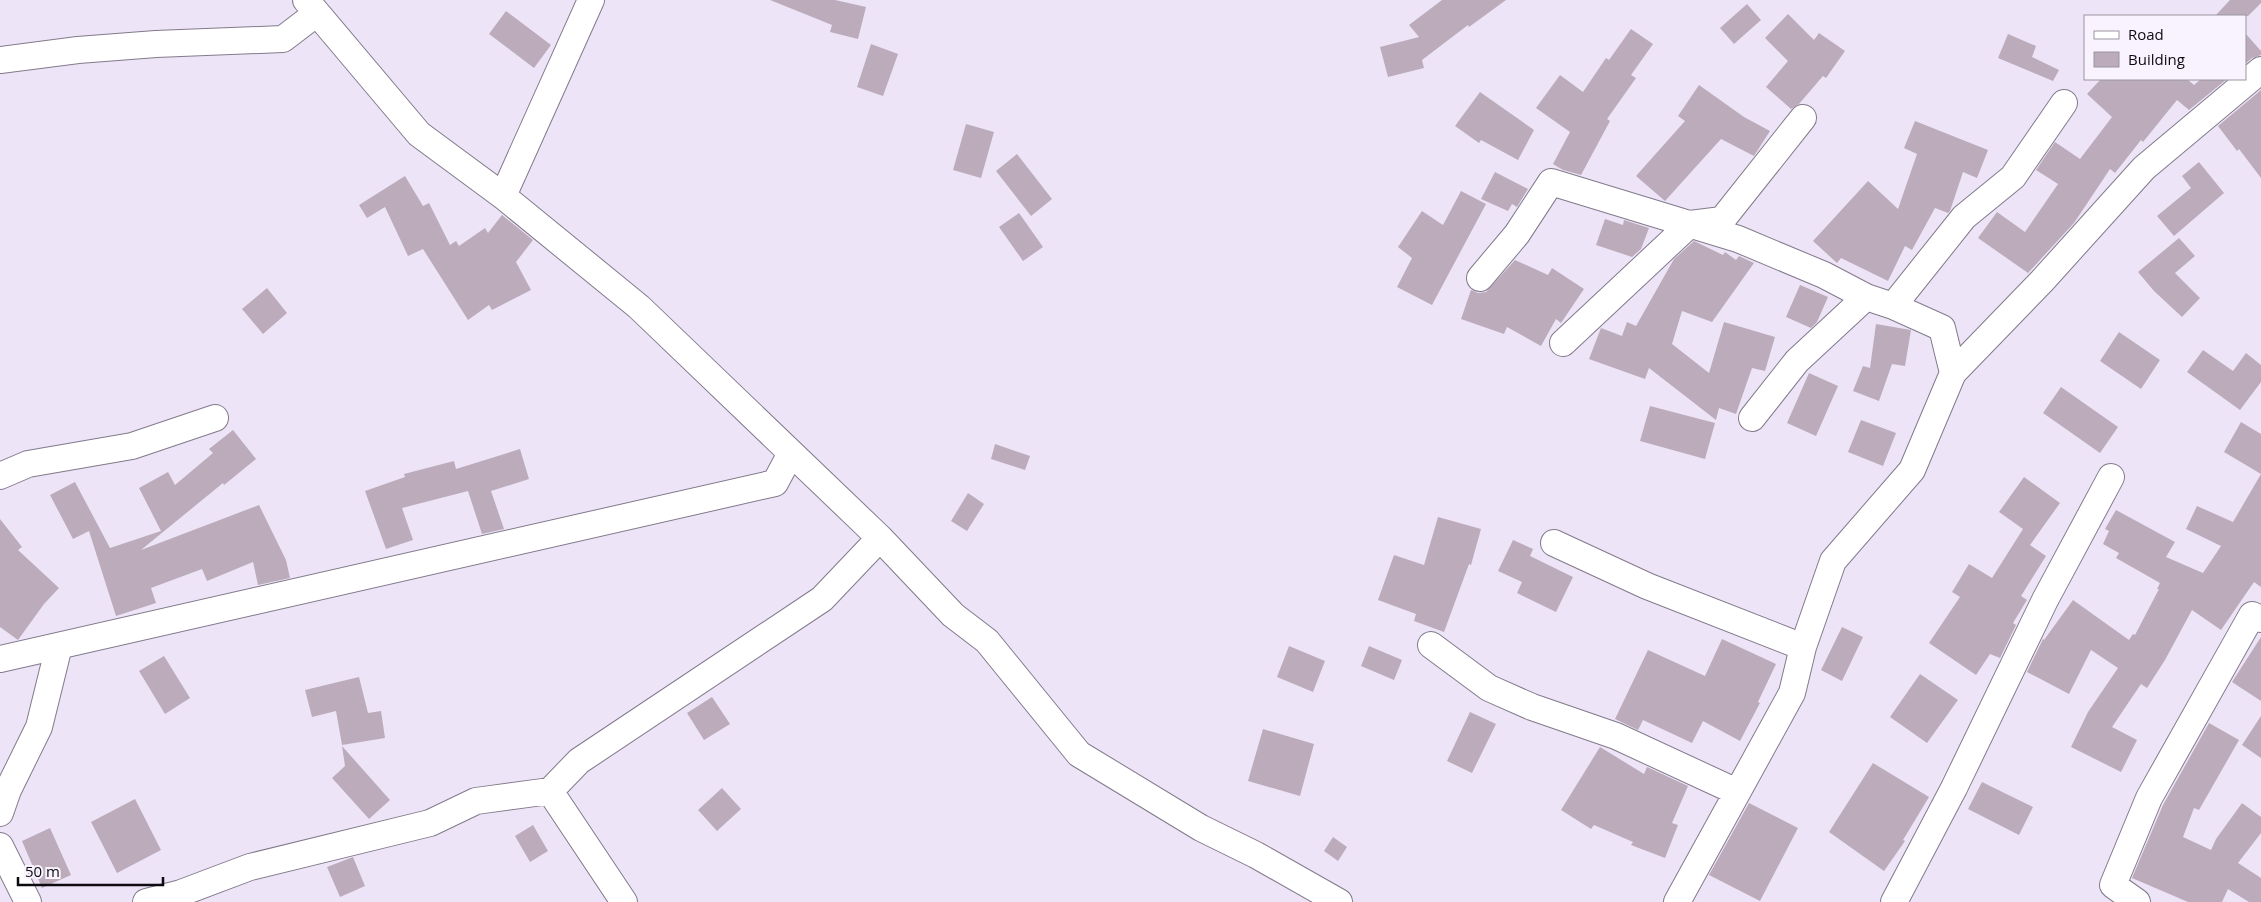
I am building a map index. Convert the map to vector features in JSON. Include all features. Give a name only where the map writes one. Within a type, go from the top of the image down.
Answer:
[{"type":"street","points":[[502,196],[591,0]]},
{"type":"street","points":[[0,60],[78,50],[156,44],[283,39],[311,6],[419,134],[502,196],[639,307],[880,538],[953,615],[987,641],[1079,754],[1201,828],[1256,855],[1339,902]]},
{"type":"street","points":[[1677,902],[1792,693],[1803,647],[1833,561],[1912,470],[1953,374],[2144,168],[2236,93],[2261,70]]},
{"type":"street","points":[[1893,306],[1964,216],[2013,176],[2064,104]]},
{"type":"street","points":[[1563,343],[1690,224],[1722,220],[1803,118]]},
{"type":"street","points":[[1480,278],[1517,234],[1551,182],[1747,243],[1824,275],[1866,297],[1893,306],[1942,328],[1953,374]]},
{"type":"street","points":[[1752,418],[1797,361],[1866,297]]},
{"type":"street","points":[[0,476],[28,464],[132,446],[216,418]]},
{"type":"street","points":[[0,658],[60,646],[775,482],[791,453]]},
{"type":"street","points":[[1894,902],[1954,788],[2045,600],[2111,477]]},
{"type":"street","points":[[146,902],[181,893],[250,867],[430,823],[476,800],[550,791],[579,761],[822,599],[880,538]]},
{"type":"street","points":[[1554,543],[1646,586],[1803,647]]},
{"type":"street","points":[[2137,902],[2113,885],[2149,798],[2252,614],[2261,619]]},
{"type":"street","points":[[1430,645],[1489,688],[1532,707],[1616,736],[1737,792]]},
{"type":"street","points":[[0,813],[8,790],[39,727],[60,646]]},
{"type":"street","points":[[550,791],[624,902]]},
{"type":"street","points":[[0,846],[28,902]]},
{"type":"building","points":[[770,0],[835,0],[866,7],[858,39],[830,32],[832,25]]},
{"type":"building","points":[[1442,0],[1506,0],[1469,27],[1468,25],[1422,60],[1424,68],[1388,77],[1380,47],[1419,37],[1409,25]]},
{"type":"building","points":[[2230,0],[2261,0],[2261,3],[2248,16],[2216,15]]},
{"type":"building","points":[[1747,4],[1761,20],[1734,44],[1720,28]]},
{"type":"building","points":[[506,11],[551,45],[534,68],[489,34]]},
{"type":"building","points":[[1788,14],[1814,40],[1819,33],[1845,51],[1826,78],[1823,76],[1799,104],[1791,109],[1766,87],[1788,61],[1765,38]]},
{"type":"building","points":[[1631,29],[1653,44],[1631,75],[1636,78],[1607,119],[1610,121],[1581,175],[1563,170],[1553,164],[1570,132],[1536,108],[1560,75],[1583,92],[1606,58],[1609,60]]},
{"type":"building","points":[[2008,34],[2036,46],[2032,57],[2059,70],[2053,81],[1998,58]]},
{"type":"building","points":[[2246,34],[2261,51],[2261,55],[2252,58],[2246,63]]},
{"type":"building","points":[[871,44],[898,54],[883,96],[857,87]]},
{"type":"building","points":[[2100,80],[2188,80],[2194,85],[2200,80],[2226,80],[2189,110],[2177,100],[2143,142],[2141,140],[2115,173],[2110,169],[2074,223],[2028,273],[1978,238],[1997,212],[2025,232],[2058,184],[2036,170],[2055,142],[2080,159],[2112,117],[2087,94]]},
{"type":"building","points":[[1699,85],[1744,117],[1770,131],[1754,156],[1721,139],[1665,201],[1636,176],[1685,121],[1678,116]]},
{"type":"building","points":[[2261,90],[2261,178],[2239,149],[2237,151],[2218,126]]},
{"type":"building","points":[[1480,92],[1534,130],[1518,160],[1481,140],[1479,143],[1455,126]]},
{"type":"building","points":[[1915,121],[1988,150],[1977,178],[1963,172],[1950,211],[1948,213],[1935,208],[1912,250],[1905,246],[1888,281],[1841,258],[1837,263],[1813,241],[1868,181],[1898,209],[1917,154],[1904,148]]},
{"type":"building","points":[[966,124],[994,132],[981,178],[953,170]]},
{"type":"building","points":[[1017,154],[1052,199],[1031,216],[996,171]]},
{"type":"building","points":[[2199,162],[2224,193],[2174,236],[2157,216],[2191,188],[2182,176]]},
{"type":"building","points":[[1495,172],[1528,189],[1517,207],[1512,204],[1508,211],[1481,199]]},
{"type":"building","points":[[405,176],[423,206],[429,203],[450,245],[456,241],[459,246],[485,228],[488,233],[502,215],[533,240],[516,262],[531,290],[492,310],[489,305],[468,320],[423,249],[408,256],[385,207],[367,218],[359,205]]},
{"type":"building","points":[[1461,191],[1486,204],[1432,305],[1397,287],[1412,258],[1398,247],[1422,211],[1443,225]]},
{"type":"building","points":[[1019,213],[1043,247],[1023,261],[999,227]]},
{"type":"building","points":[[1605,219],[1623,225],[1624,220],[1649,228],[1641,249],[1632,257],[1596,245]]},
{"type":"building","points":[[2179,238],[2195,256],[2175,273],[2200,298],[2182,317],[2154,291],[2138,272]]},
{"type":"building","points":[[1694,241],[1723,255],[1725,252],[1736,260],[1739,256],[1754,263],[1712,322],[1682,311],[1672,344],[1709,373],[1724,322],[1775,337],[1765,371],[1752,368],[1736,414],[1719,408],[1716,420],[1649,368],[1645,379],[1589,359],[1601,328],[1622,336],[1627,322],[1636,326],[1674,259]]},
{"type":"building","points":[[1515,260],[1548,275],[1552,268],[1584,289],[1561,323],[1556,319],[1541,346],[1507,327],[1504,334],[1461,319],[1471,290],[1478,293],[1486,292]]},
{"type":"building","points":[[1800,285],[1828,297],[1817,322],[1811,328],[1786,317]]},
{"type":"building","points":[[267,288],[287,313],[263,334],[242,309]]},
{"type":"building","points":[[1876,324],[1911,330],[1905,366],[1892,364],[1879,401],[1853,391],[1863,366],[1870,368]]},
{"type":"building","points":[[2119,332],[2160,360],[2141,389],[2100,361]]},
{"type":"building","points":[[2203,350],[2233,371],[2246,353],[2261,365],[2261,382],[2240,410],[2187,372]]},
{"type":"building","points":[[1809,373],[1838,386],[1816,436],[1787,423]]},
{"type":"building","points":[[2061,387],[2118,427],[2100,453],[2043,413]]},
{"type":"building","points":[[1650,406],[1715,423],[1705,459],[1640,441]]},
{"type":"building","points":[[1861,420],[1896,433],[1883,466],[1848,452]]},
{"type":"building","points":[[2241,422],[2261,434],[2261,474],[2224,452]]},
{"type":"building","points":[[233,430],[256,459],[224,485],[223,483],[141,550],[259,505],[286,560],[290,578],[258,585],[253,562],[207,581],[202,569],[151,588],[156,603],[116,616],[89,531],[73,539],[50,495],[75,482],[110,548],[161,531],[139,488],[168,472],[175,485],[213,453],[209,449]]},
{"type":"building","points":[[995,444],[1030,456],[1025,470],[991,459]]},
{"type":"building","points":[[520,449],[529,479],[491,491],[504,529],[482,534],[468,491],[402,508],[413,540],[386,549],[365,491],[405,477],[404,474],[454,461],[456,469]]},
{"type":"building","points":[[2261,474],[2261,587],[2254,582],[2221,630],[2192,610],[2165,660],[2147,688],[2141,684],[2112,727],[2137,740],[2121,772],[2071,747],[2088,712],[2118,668],[2091,650],[2069,694],[2027,672],[2043,639],[2073,600],[2129,640],[2133,634],[2135,635],[2159,589],[2157,589],[2160,583],[2116,558],[2119,553],[2103,544],[2109,531],[2105,529],[2116,510],[2175,542],[2166,557],[2203,573],[2221,546],[2186,529],[2197,506],[2233,522]]},
{"type":"building","points":[[2024,477],[2060,503],[2030,545],[2046,556],[2021,596],[2027,600],[2013,623],[2016,625],[2000,658],[1990,654],[1976,675],[1929,643],[1960,597],[1952,592],[1969,564],[1992,578],[2023,529],[1999,512]]},
{"type":"building","points":[[968,493],[984,504],[967,531],[951,521]]},
{"type":"building","points":[[1438,517],[1481,529],[1471,565],[1469,564],[1444,632],[1414,621],[1416,614],[1378,600],[1394,555],[1424,565]]},
{"type":"building","points":[[0,519],[22,547],[18,550],[59,588],[44,604],[18,640],[0,627]]},
{"type":"building","points":[[1513,540],[1533,549],[1530,556],[1573,577],[1556,612],[1517,593],[1522,582],[1498,571]]},
{"type":"building","points":[[1842,627],[1863,637],[1842,681],[1821,670]]},
{"type":"building","points":[[2261,637],[2261,701],[2232,682]]},
{"type":"building","points":[[1722,639],[1776,664],[1758,702],[1760,703],[1740,741],[1703,721],[1692,743],[1643,720],[1638,730],[1615,719],[1648,650],[1705,676]]},
{"type":"building","points":[[1289,646],[1325,661],[1313,692],[1277,677]]},
{"type":"building","points":[[1369,646],[1402,660],[1394,680],[1361,666]]},
{"type":"building","points":[[164,656],[190,698],[165,714],[139,671]]},
{"type":"building","points":[[1920,674],[1958,700],[1927,743],[1890,717]]},
{"type":"building","points":[[359,677],[368,713],[381,711],[385,738],[342,745],[336,711],[312,717],[305,690]]},
{"type":"building","points":[[712,697],[730,724],[704,740],[687,713]]},
{"type":"building","points":[[1470,712],[1496,724],[1472,773],[1447,761]]},
{"type":"building","points":[[2261,716],[2261,758],[2242,745]]},
{"type":"building","points":[[2209,723],[2239,740],[2199,810],[2194,808],[2183,837],[2211,850],[2216,839],[2242,803],[2261,817],[2261,833],[2238,863],[2261,878],[2261,902],[2249,902],[2228,889],[2222,902],[2188,902],[2132,878],[2163,805]]},
{"type":"building","points":[[1263,729],[1314,744],[1300,796],[1248,781]]},
{"type":"building","points":[[342,746],[390,800],[369,819],[332,778],[345,766]]},
{"type":"building","points":[[1600,747],[1644,774],[1647,767],[1688,786],[1672,823],[1678,825],[1665,858],[1631,845],[1633,842],[1594,825],[1591,829],[1561,810]]},
{"type":"building","points":[[1873,763],[1929,797],[1903,840],[1905,841],[1884,871],[1829,832]]},
{"type":"building","points":[[1982,782],[2033,807],[2019,835],[1968,809]]},
{"type":"building","points":[[722,788],[741,809],[717,831],[698,810]]},
{"type":"building","points":[[135,799],[161,850],[117,873],[91,822]]},
{"type":"building","points":[[1749,803],[1798,828],[1760,901],[1709,875]]},
{"type":"building","points":[[533,825],[548,851],[530,862],[515,836]]},
{"type":"building","points":[[50,828],[71,875],[42,888],[22,841]]},
{"type":"building","points":[[1333,837],[1347,847],[1338,861],[1324,851]]},
{"type":"building","points":[[353,857],[365,886],[340,897],[327,867]]}]
